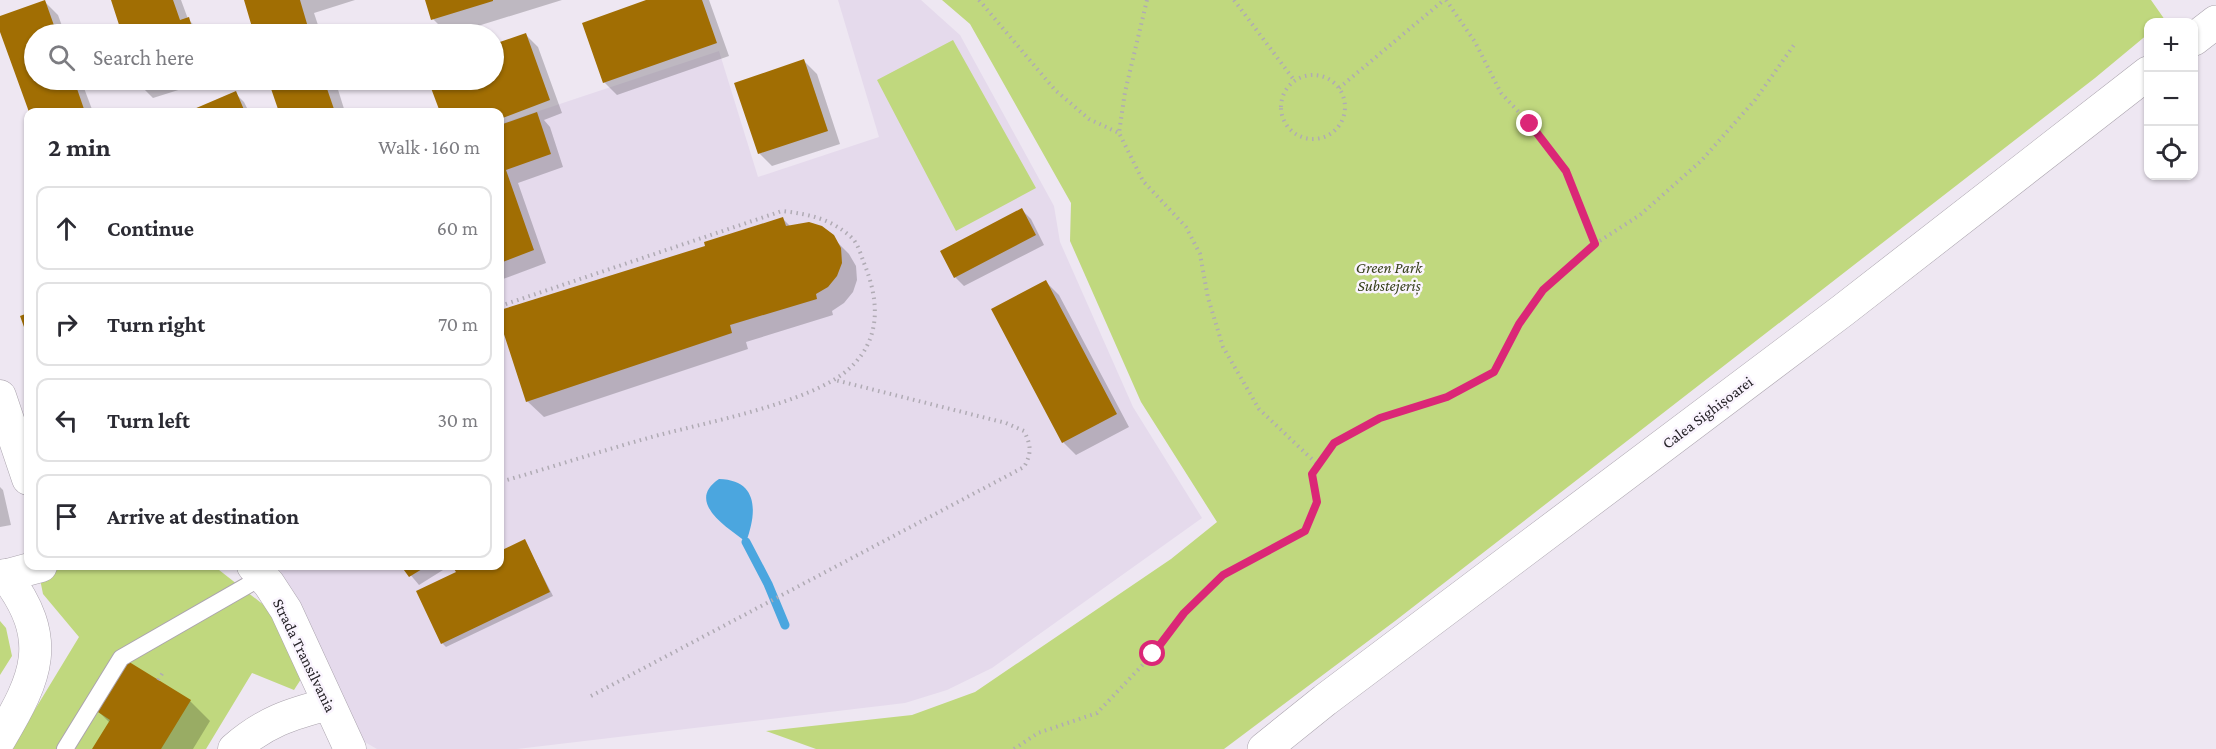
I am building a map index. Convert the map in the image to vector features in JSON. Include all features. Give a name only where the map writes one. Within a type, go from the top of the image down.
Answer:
[{"type":"main road","points":[[2198,35],[2216,22]]},
{"type":"main road","name":"Calea Sighișoarei","points":[[1264,749],[1325,700],[1842,311],[2144,76]]},
{"type":"street","points":[[0,397],[24,467]]},
{"type":"street","points":[[0,739],[31,682],[36,644],[32,624],[2,576],[25,570]]},
{"type":"street","name":"Strada Transilvania","points":[[257,571],[286,610],[350,749]]},
{"type":"street","points":[[234,749],[255,731],[284,716],[329,704]]},
{"type":"lane","points":[[65,749],[121,658],[257,571]]},
{"type":"path","points":[[980,0],[1055,90],[1089,119],[1119,133]]},
{"type":"path","points":[[1147,0],[1125,92],[1119,133],[1143,181],[1186,227],[1200,255],[1208,298],[1223,348],[1247,390],[1259,409],[1317,464]]},
{"type":"path","points":[[1234,0],[1294,80]]},
{"type":"path","points":[[1339,88],[1445,0],[1475,42],[1501,93],[1530,124],[1566,171],[1595,244]]},
{"type":"path","points":[[1014,749],[1038,733],[1096,713],[1153,654],[1184,613],[1223,575],[1305,531],[1317,502],[1312,474],[1334,443],[1380,418],[1447,397],[1494,372],[1519,324],[1543,290],[1595,244],[1640,215],[1701,161],[1755,100],[1794,45]]},
{"type":"path","points":[[1306,75],[1319,75],[1330,80],[1339,88],[1345,101],[1344,116],[1338,128],[1327,137],[1314,141],[1300,138],[1288,130],[1281,118],[1280,104],[1285,90],[1294,80],[1306,75]]},
{"type":"path","points":[[504,305],[782,211],[812,215],[836,225],[855,240],[870,278],[876,322],[870,337],[851,366],[834,380],[772,405],[647,438],[504,481]]},
{"type":"path","points":[[591,696],[1024,467],[1030,456],[1031,447],[1024,431],[1005,423],[834,380]]},
{"type":"path","points":[[158,680],[164,670]]},
{"type":"shaded area","points":[[838,0],[921,0],[960,35],[1054,206],[1060,242],[1133,407],[1202,518],[992,668],[947,690],[905,703],[517,749],[377,749],[363,741],[280,570],[504,570],[504,123],[719,51],[758,177],[879,137]]},
{"type":"green space","name":"Green Park Substejeriș","points":[[942,0],[2151,0],[2164,18],[2144,18],[2144,37],[2095,78],[1395,621],[1224,749],[816,749],[766,731],[912,715],[975,692],[1171,559],[1217,522],[1141,402],[1070,241],[1071,203],[970,24]]},
{"type":"green space","points":[[953,40],[1036,188],[956,231],[877,80]]},
{"type":"green space","points":[[51,570],[219,570],[265,606],[282,630],[303,676],[294,690],[252,673],[206,749],[11,749],[79,637],[43,594],[40,579]]},
{"type":"green space","points":[[0,621],[6,628],[12,656],[0,675]]},
{"type":"water","points":[[719,479],[742,485],[752,500],[752,520],[746,542],[720,522],[708,505],[706,496]]},
{"type":"building","points":[[45,0],[53,24],[24,24],[24,90],[77,90],[84,108],[28,108],[0,32],[0,16]]},
{"type":"building","points":[[111,0],[173,0],[180,20],[189,17],[191,24],[119,24]]},
{"type":"building","points":[[244,0],[300,0],[307,24],[251,24]]},
{"type":"building","points":[[425,0],[493,0],[493,1],[431,20]]},
{"type":"building","points":[[646,0],[702,0],[717,43],[603,83],[582,23]]},
{"type":"building","points":[[526,33],[550,100],[504,117],[504,108],[438,108],[432,90],[504,90],[504,41]]},
{"type":"building","points":[[804,59],[828,131],[758,154],[734,83]]},
{"type":"building","points":[[271,90],[327,90],[334,108],[278,108]]},
{"type":"building","points":[[236,91],[243,108],[196,108]]},
{"type":"building","points":[[537,112],[551,154],[506,170],[534,250],[504,261],[504,124]]},
{"type":"building","points":[[1022,208],[1036,235],[954,278],[940,251]]},
{"type":"building","points":[[783,217],[786,226],[809,222],[822,226],[834,235],[841,248],[842,263],[837,276],[828,287],[816,294],[817,299],[730,325],[732,333],[526,402],[504,334],[504,309],[705,246],[704,242]]},
{"type":"building","points":[[1046,280],[1117,414],[1062,443],[991,309]]},
{"type":"building","points":[[24,314],[24,327],[20,316]]},
{"type":"building","points":[[525,539],[550,592],[441,644],[416,591],[456,572],[455,570],[504,570],[504,549]]},
{"type":"building","points":[[404,570],[420,570],[409,577]]},
{"type":"building","points":[[126,660],[191,700],[161,749],[92,749],[110,720],[95,710]]},
{"type":"waterway","points":[[746,542],[768,584],[785,625]]},
{"type":"route","points":[[1153,654],[1184,613],[1223,575],[1305,531],[1317,502],[1312,474],[1334,443],[1380,418],[1447,397],[1494,372],[1519,324],[1543,290],[1595,244],[1566,171],[1530,124]]}]
